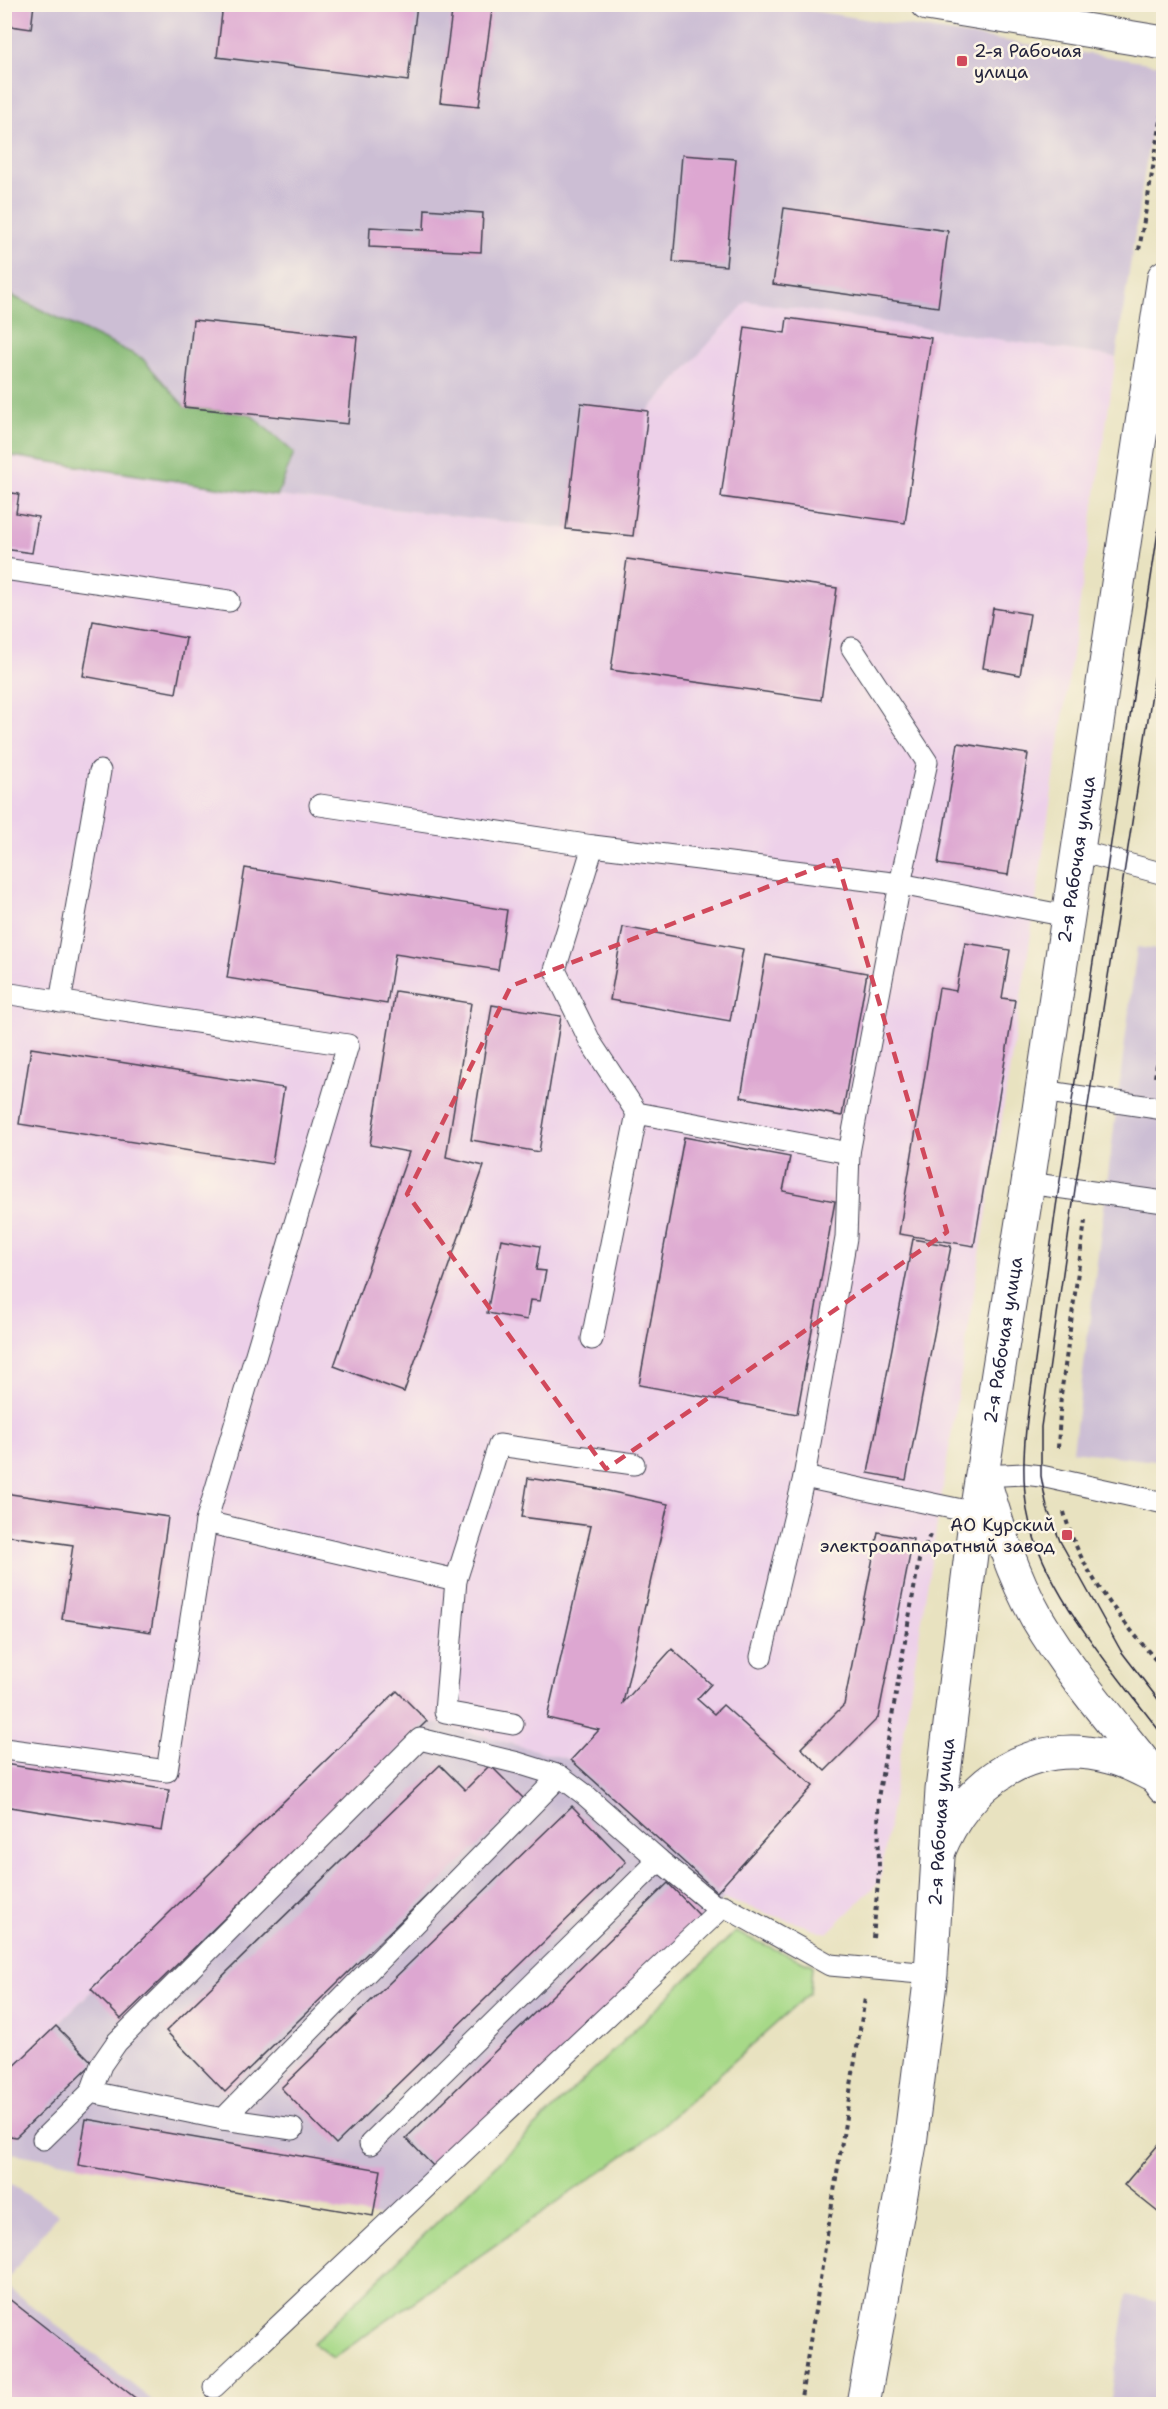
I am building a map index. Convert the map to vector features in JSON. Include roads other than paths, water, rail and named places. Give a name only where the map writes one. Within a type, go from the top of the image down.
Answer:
[{"type":"main road","points":[[927,4],[1164,43]]},
{"type":"main road","name":"2-я Рабочая улица","points":[[863,2404],[910,2144],[931,1974],[944,1779],[976,1513],[1164,277]]},
{"type":"main road","points":[[983,1476],[1005,1549],[1037,1617],[1092,1698],[1159,1782]]},
{"type":"main road","points":[[938,1853],[954,1819],[970,1799],[1000,1773],[1028,1759],[1062,1753],[1096,1754],[1112,1757],[1159,1782]]},
{"type":"lane","points":[[4,569],[230,601]]},
{"type":"lane","points":[[761,1657],[804,1477],[846,1238],[849,1154],[900,884],[927,762],[852,648]]},
{"type":"lane","points":[[60,1002],[100,771]]},
{"type":"lane","points":[[320,805],[594,846],[900,884],[1067,916]]},
{"type":"lane","points":[[592,1339],[637,1113],[591,1043],[555,970],[594,846]]},
{"type":"lane","points":[[1077,850],[1164,874]]},
{"type":"lane","points":[[4,993],[348,1045],[206,1522],[167,1771],[4,1749]]},
{"type":"lane","points":[[1042,1091],[1157,1108]]},
{"type":"lane","points":[[637,1113],[849,1154]]},
{"type":"lane","points":[[1028,1183],[1164,1202]]},
{"type":"lane","points":[[513,1724],[446,1712],[456,1580],[499,1445],[634,1464]]},
{"type":"lane","points":[[983,1476],[1023,1474],[1059,1479],[1163,1503]]},
{"type":"lane","points":[[804,1477],[976,1513]]},
{"type":"lane","points":[[206,1522],[456,1580]]},
{"type":"lane","points":[[43,2139],[91,2092],[101,2065],[117,2042],[420,1739],[518,1763],[560,1776],[715,1906],[724,1906],[830,1965],[931,1974]]},
{"type":"lane","points":[[223,2119],[560,1776]]},
{"type":"lane","points":[[370,2144],[659,1860]]},
{"type":"lane","points":[[214,2387],[724,1906]]},
{"type":"lane","points":[[91,2092],[223,2119],[293,2130]]},
{"type":"tram line","points":[[1164,492],[1056,1207],[1024,1454],[1027,1510],[1035,1540],[1048,1570],[1083,1630],[1164,1737]]},
{"type":"tram line","points":[[1164,616],[1075,1189],[1041,1427],[1041,1476],[1047,1508],[1060,1541],[1121,1651],[1164,1707]]},
{"type":"place","name":"2-я Рабочая улица","points":[[962,61]]},
{"type":"place","name":"АО Курский электроаппаратный завод","points":[[1067,1535]]}]
